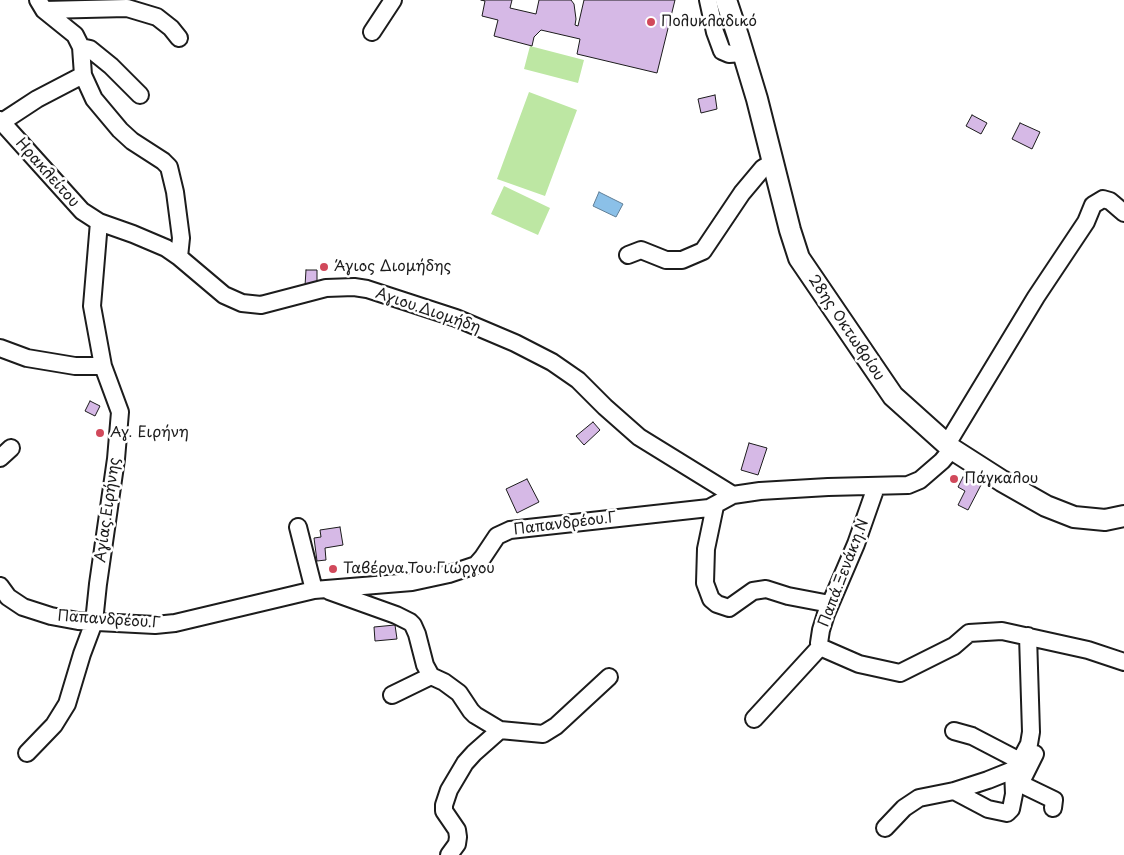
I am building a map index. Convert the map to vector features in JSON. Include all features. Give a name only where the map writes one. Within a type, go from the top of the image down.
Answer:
[{"type":"main road","name":"28ης Οκτωβρίου","points":[[726,0],[743,53],[790,230],[804,265],[893,396],[949,446],[1002,481],[1046,506],[1074,517],[1105,520],[1124,516]]},
{"type":"street","points":[[372,32],[393,0]]},
{"type":"street","points":[[708,0],[715,32],[722,51],[729,54],[743,53]]},
{"type":"street","points":[[41,5],[127,8],[157,17],[172,28],[178,38]]},
{"type":"street","points":[[41,5],[74,35],[81,47],[82,75],[94,99],[120,130],[132,141],[169,167],[182,238],[179,257]]},
{"type":"street","points":[[81,47],[90,49],[140,95]]},
{"type":"street","points":[[1,121],[36,99],[82,75]]},
{"type":"street","name":"Ηρακλείτου","points":[[1,121],[82,211],[99,222]]},
{"type":"street","points":[[628,255],[642,250],[666,260],[682,260],[703,251],[742,193],[763,168],[773,162]]},
{"type":"street","name":"Παπανδρέου.Γ","points":[[3,594],[23,607],[41,614],[64,619],[155,625],[175,623],[319,590],[412,582],[468,568],[478,563],[497,536],[510,530],[709,508],[733,495],[760,491],[914,484],[928,473],[949,446],[1036,297],[1086,222],[1093,205],[1103,199],[1110,201],[1124,213]]},
{"type":"street","name":"Αγιου.Διομήδη","points":[[99,222],[154,242],[179,257],[224,295],[247,305],[261,305],[326,288],[354,287],[367,289],[456,318],[515,343],[552,362],[578,380],[639,437],[733,495]]},
{"type":"street","name":"Αγίας.Ειρήνης","points":[[27,753],[54,725],[67,704],[94,622],[116,459],[120,412],[103,366],[92,306],[99,222]]},
{"type":"street","points":[[0,348],[37,360],[75,366],[103,366]]},
{"type":"street","name":"Παπά.Ξενάκη.Ν","points":[[876,487],[856,544],[830,604],[821,630],[820,647],[859,664],[900,673],[954,646],[969,634],[1002,631],[1088,650],[1124,662]]},
{"type":"street","points":[[715,506],[706,549],[705,583],[712,599],[717,604],[729,608],[753,591],[766,589],[788,596],[830,604]]},
{"type":"street","points":[[298,527],[319,590],[396,615],[410,622],[417,634],[425,665],[431,676],[444,682],[459,693],[471,711],[500,730],[542,734],[556,726],[609,678]]},
{"type":"street","points":[[954,791],[988,809],[1007,813],[1011,809],[1016,766],[1028,744],[1032,719],[1027,654],[1028,636]]},
{"type":"street","points":[[754,719],[820,647]]},
{"type":"street","points":[[392,695],[431,676]]},
{"type":"street","points":[[449,855],[458,837],[456,830],[444,812],[444,805],[449,790],[465,763],[500,730]]},
{"type":"street","points":[[954,731],[972,736],[1016,766]]},
{"type":"street","points":[[1028,744],[1036,748],[1036,752],[1022,780],[1025,786],[1054,800],[1053,808]]},
{"type":"street","points":[[885,828],[904,808],[918,798],[954,791],[1016,766]]},
{"type":"green space","points":[[530,46],[584,60],[578,83],[524,69]]},
{"type":"green space","points":[[529,92],[577,110],[545,196],[497,179]]},
{"type":"green space","points":[[504,186],[550,208],[538,235],[491,214]]},
{"type":"water","points":[[599,192],[623,204],[616,217],[593,206]]},
{"type":"building","points":[[481,0],[512,0],[510,8],[536,14],[539,0],[571,0],[574,4],[575,25],[578,26],[584,0],[675,0],[657,73],[577,54],[580,39],[541,30],[534,37],[532,46],[494,36],[498,20],[482,16],[485,1]]},
{"type":"building","points":[[715,95],[717,109],[701,113],[698,99]]},
{"type":"building","points":[[972,115],[987,123],[981,134],[966,126]]},
{"type":"building","points":[[1020,123],[1040,132],[1032,149],[1012,139]]},
{"type":"building","points":[[306,270],[317,270],[317,286],[305,286]]},
{"type":"building","points":[[90,401],[100,406],[95,416],[85,411]]},
{"type":"building","points":[[593,422],[600,430],[584,445],[576,436]]},
{"type":"building","points":[[749,443],[767,448],[758,475],[741,470]]},
{"type":"building","points":[[963,477],[981,485],[968,510],[958,505],[965,491],[958,487]]},
{"type":"building","points":[[527,479],[539,502],[517,513],[506,489]]},
{"type":"building","points":[[340,527],[343,545],[325,548],[326,560],[317,561],[314,538],[321,537],[320,530]]},
{"type":"building","points":[[395,625],[397,639],[375,641],[374,627]]},
{"type":"place","name":"Πολυκλαδικό","points":[[651,22]]},
{"type":"place","name":"Άγιος Διομήδης","points":[[324,267]]},
{"type":"place","name":"Αγ. Ειρήνη","points":[[100,433]]},
{"type":"place","name":"Πάγκαλου","points":[[954,479]]},
{"type":"place","name":"Ταβέρνα.Του.Γιώργου","points":[[333,569]]}]
